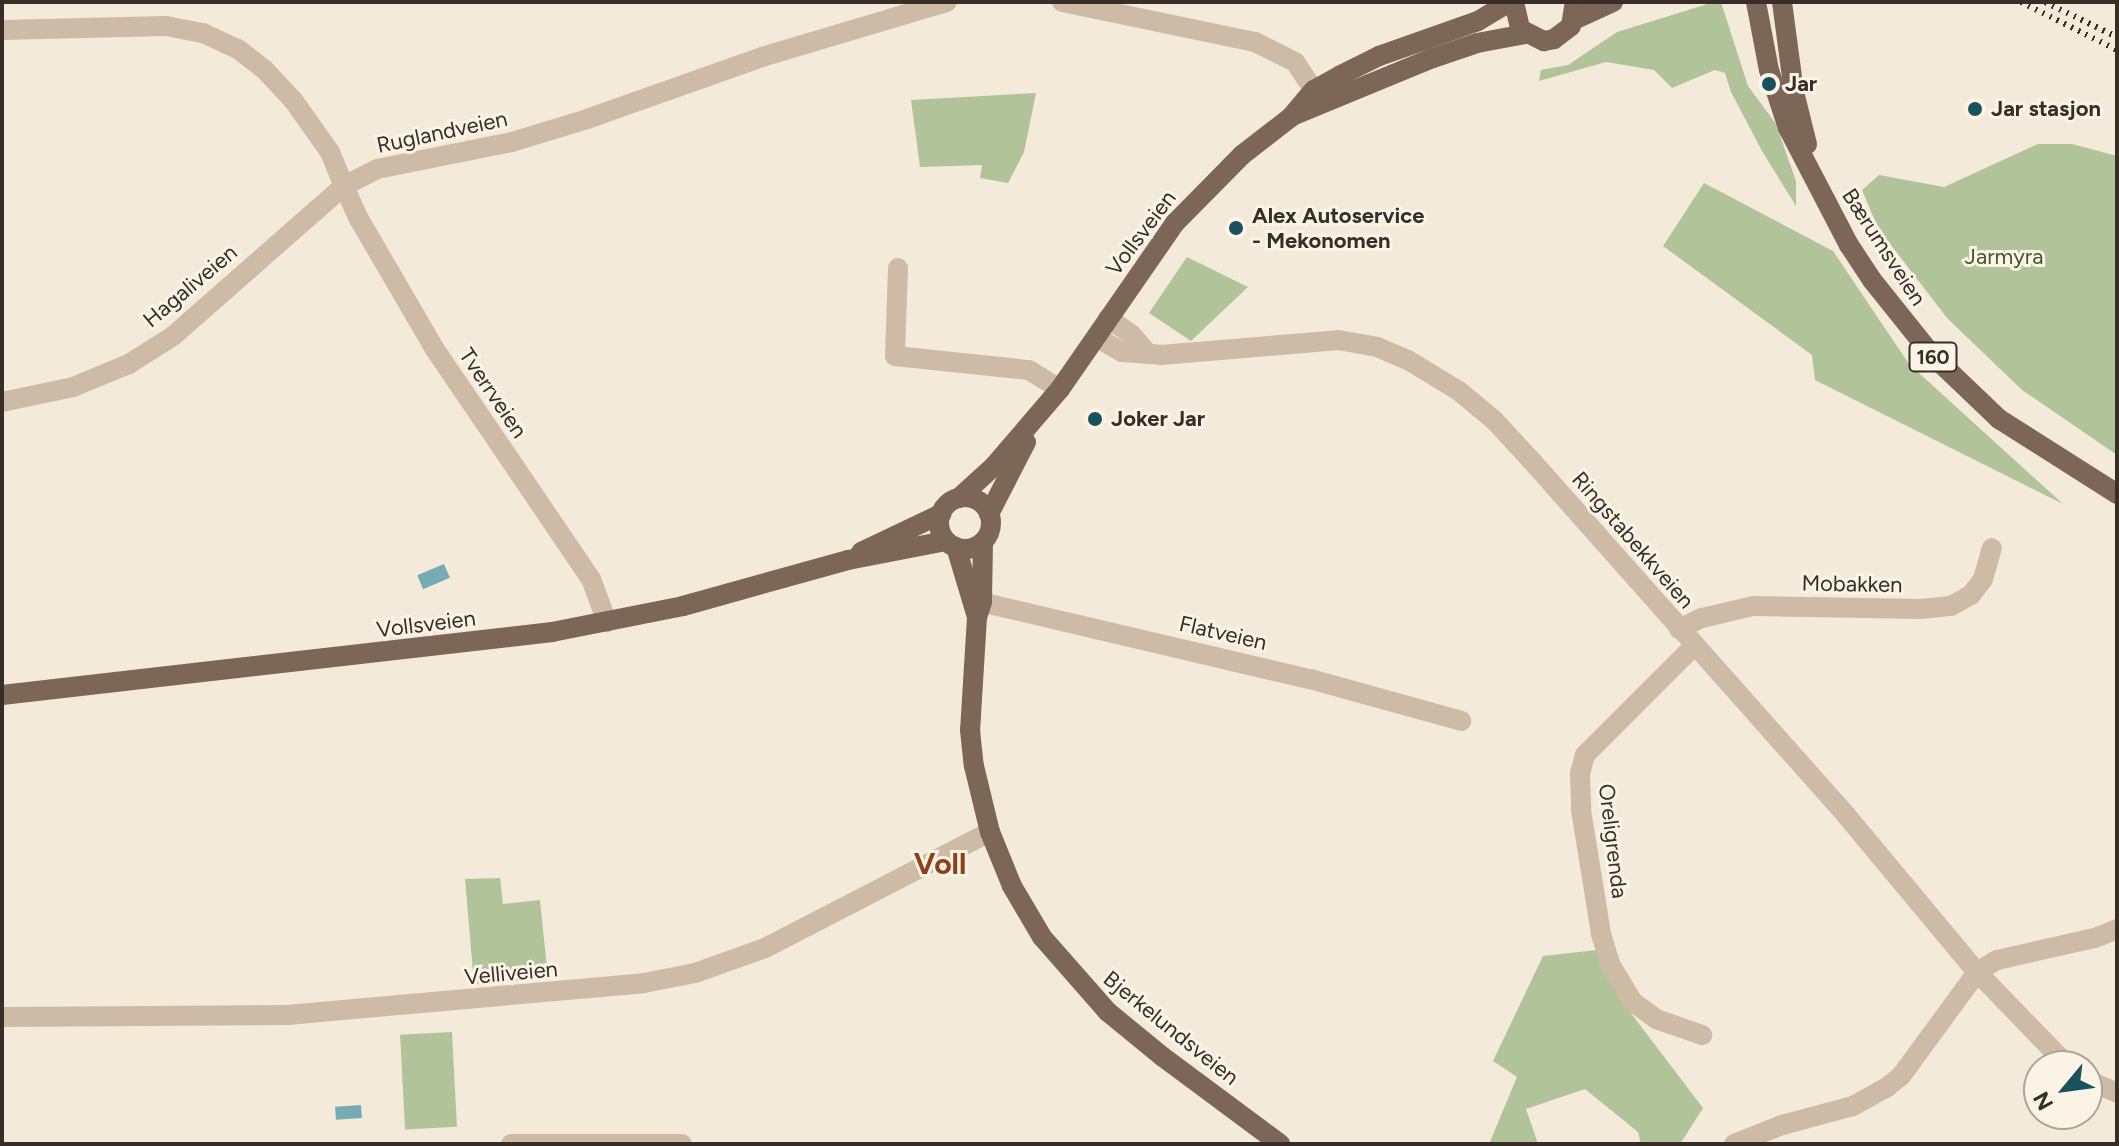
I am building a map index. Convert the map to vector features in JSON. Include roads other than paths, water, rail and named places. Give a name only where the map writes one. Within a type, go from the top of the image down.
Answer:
[{"type":"main road","name":"Vollsveien","points":[[959,498],[994,466],[1055,393],[1175,223],[1206,188],[1291,117],[1369,61],[1478,21],[1512,2]]},
{"type":"main road","points":[[1512,2],[1515,20],[1525,34]]},
{"type":"main road","points":[[1574,11],[1613,2]]},
{"type":"main road","name":"Bærumsveien","points":[[1756,2],[1777,95],[1798,152],[1809,164],[1849,245],[1900,318],[1932,355],[1999,419],[2117,494]]},
{"type":"main road","name":"Bærumsveien","points":[[1782,2],[1809,164]]},
{"type":"main road","name":"Vollsveien","points":[[1319,98],[1477,43],[1525,34],[1544,41],[1554,39],[1564,34],[1574,11]]},
{"type":"main road","name":"Vollsveien","points":[[989,514],[1055,393]]},
{"type":"main road","points":[[959,498],[977,500],[989,514],[989,532],[983,542],[970,548],[951,544],[939,523],[948,503],[959,498]]},
{"type":"main road","name":"Vollsveien","points":[[848,560],[888,536],[941,514]]},
{"type":"main road","name":"Bjerkelundsveien","points":[[983,542],[970,730],[974,766],[990,832],[1027,913],[1083,986],[1133,1034],[1280,1144]]},
{"type":"main road","name":"Vollsveien","points":[[2,695],[445,647],[607,622],[726,595],[848,560],[951,544]]},
{"type":"main road","name":"Bjerkelundsveien","points":[[951,544],[977,606]]},
{"type":"street","name":"Ruglandveien","points":[[344,186],[377,169],[512,142],[587,119],[895,10],[947,2]]},
{"type":"street","points":[[1062,2],[1255,42],[1295,62],[1319,98]]},
{"type":"street","points":[[2,30],[127,25],[166,26],[203,33],[238,49],[265,70],[293,100],[330,152],[344,186]]},
{"type":"street","name":"Hagaliveien","points":[[2,402],[73,387],[140,357],[173,336],[344,186]]},
{"type":"street","name":"Tverrveien","points":[[344,186],[359,219],[434,348],[591,579],[607,622]]},
{"type":"street","points":[[898,268],[895,356],[1029,370],[1055,393]]},
{"type":"street","points":[[1108,318],[1132,335],[1147,352]]},
{"type":"street","name":"Ringstabekkveien","points":[[1096,337],[1122,352],[1188,355],[1338,340],[1377,347],[1408,360],[1459,391],[1494,420],[1846,815],[1977,972],[2049,1050]]},
{"type":"street","name":"Mobakken","points":[[1679,629],[1702,618],[1753,606],[1921,609],[1951,606],[1971,595],[1983,579],[1992,548]]},
{"type":"street","name":"Flatveien","points":[[977,606],[1310,679],[1461,721]]},
{"type":"street","name":"Oreligrenda","points":[[1694,646],[1585,755],[1580,774],[1581,810],[1601,934],[1610,964],[1633,1002],[1644,1011],[1656,1019],[1702,1035]]},
{"type":"street","name":"Velliveien","points":[[2,1017],[287,1015],[644,983],[704,970],[765,948],[990,832]]},
{"type":"street","points":[[1734,1144],[1782,1125],[1853,1106],[1886,1088],[1901,1076],[1977,972],[2013,955],[2095,938],[2117,929]]},
{"type":"street","points":[[511,1144],[682,1144]]},
{"type":"water","points":[[444,564],[450,578],[423,589],[417,575]]},
{"type":"water","points":[[361,1105],[362,1118],[336,1120],[335,1107]]},
{"type":"railway","points":[[2021,2],[2117,50]]},
{"type":"railway","points":[[2045,2],[2117,37]]},
{"type":"place","name":"Jar","points":[[1769,84]]},
{"type":"place","name":"Jar stasjon","points":[[1975,109]]},
{"type":"place","name":"Alex Autoservice - Mekonomen","points":[[1236,228]]},
{"type":"place","name":"Joker Jar","points":[[1095,419]]},
{"type":"district","name":"Voll","points":[[940,864]]},
{"type":"park label","name":"Jarmyra","points":[[2004,257]]}]
